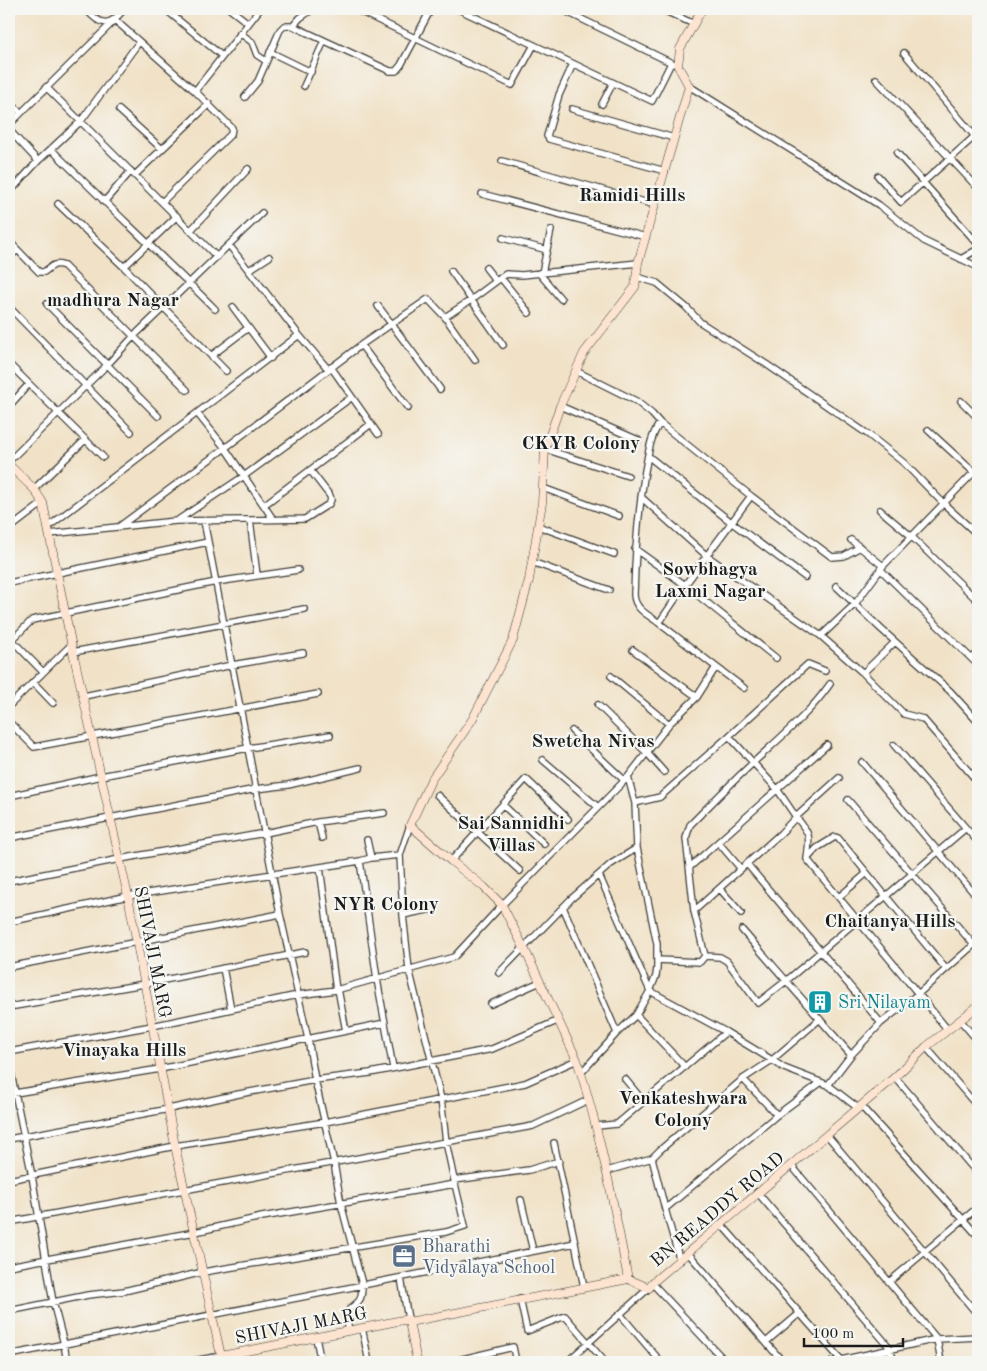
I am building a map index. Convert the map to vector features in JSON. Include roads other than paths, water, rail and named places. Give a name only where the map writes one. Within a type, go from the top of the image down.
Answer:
[{"type":"street","points":[[86,9],[99,22],[115,20]]},
{"type":"street","points":[[9,125],[124,9]]},
{"type":"street","points":[[165,9],[222,56]]},
{"type":"street","points":[[230,9],[248,23]]},
{"type":"street","points":[[195,91],[260,9]]},
{"type":"street","points":[[293,26],[300,18],[313,9]]},
{"type":"street","points":[[355,9],[512,85],[534,45]]},
{"type":"street","points":[[245,97],[258,81],[280,30],[284,26],[293,26],[390,71],[396,70],[401,65],[431,9]]},
{"type":"street","points":[[458,9],[652,101],[675,64],[680,49],[702,9]]},
{"type":"street","points":[[561,9],[675,64],[689,86],[879,205],[924,241],[978,267]]},
{"type":"street","points":[[661,9],[694,24]]},
{"type":"street","points":[[115,20],[195,91],[233,131],[162,202]]},
{"type":"street","points":[[240,34],[252,42],[257,55],[266,61]]},
{"type":"street","points":[[304,86],[324,41]]},
{"type":"street","points":[[9,193],[38,161],[81,121],[139,42]]},
{"type":"street","points":[[270,52],[311,72]]},
{"type":"street","points":[[878,176],[901,202],[950,158],[977,138],[904,53]]},
{"type":"street","points":[[573,64],[559,95],[547,136],[549,139],[665,171]]},
{"type":"street","points":[[876,79],[978,188]]},
{"type":"street","points":[[602,104],[613,83]]},
{"type":"street","points":[[9,1311],[124,1291],[203,1272],[446,1232],[466,1226],[446,1142],[441,1100],[409,969],[403,915],[400,856],[410,825],[431,780],[472,720],[514,640],[532,562],[538,526],[543,488],[545,449],[560,406],[584,353],[635,287],[638,263],[689,86]]},
{"type":"street","points":[[46,87],[217,257]]},
{"type":"street","points":[[9,100],[21,113]]},
{"type":"street","points":[[104,202],[208,104]]},
{"type":"street","points":[[572,109],[674,138]]},
{"type":"street","points":[[119,110],[162,149]]},
{"type":"street","points":[[9,130],[38,161]]},
{"type":"street","points":[[51,149],[215,308]]},
{"type":"street","points":[[897,153],[978,244]]},
{"type":"street","points":[[502,162],[655,205]]},
{"type":"street","points":[[191,230],[248,169]]},
{"type":"street","points":[[482,194],[646,237]]},
{"type":"street","points":[[58,204],[124,267],[226,371]]},
{"type":"street","points":[[9,465],[134,336],[262,213]]},
{"type":"street","points":[[124,267],[177,216]]},
{"type":"street","points":[[540,273],[551,230]]},
{"type":"street","points":[[503,238],[547,250]]},
{"type":"street","points":[[9,241],[39,272],[44,272],[53,265],[64,266],[187,390]]},
{"type":"street","points":[[229,246],[299,336],[329,368],[352,397],[378,434]]},
{"type":"street","points":[[961,259],[978,249]]},
{"type":"street","points":[[9,258],[17,250]]},
{"type":"street","points":[[249,270],[269,257]]},
{"type":"street","points":[[445,317],[506,274],[522,275],[638,263]]},
{"type":"street","points":[[486,268],[529,313]]},
{"type":"street","points":[[451,271],[503,345]]},
{"type":"street","points":[[540,273],[561,299]]},
{"type":"street","points":[[637,277],[657,283],[686,307],[700,322],[766,364],[869,435],[904,463],[944,504],[978,534]]},
{"type":"street","points":[[120,526],[360,345],[428,299],[445,317],[475,360]]},
{"type":"street","points":[[47,304],[158,416]]},
{"type":"street","points":[[378,306],[440,389]]},
{"type":"street","points":[[9,308],[131,432]]},
{"type":"street","points":[[233,308],[271,358]]},
{"type":"street","points":[[211,356],[248,328]]},
{"type":"street","points":[[49,530],[197,413],[299,336]]},
{"type":"street","points":[[360,345],[408,408]]},
{"type":"street","points":[[9,364],[103,457]]},
{"type":"street","points":[[576,371],[636,401],[660,423],[751,496],[832,556],[844,556],[860,547]]},
{"type":"street","points":[[9,406],[29,384]]},
{"type":"street","points":[[176,521],[244,476],[352,397]]},
{"type":"street","points":[[961,401],[978,418]]},
{"type":"street","points":[[560,406],[638,440]]},
{"type":"street","points":[[197,413],[225,448],[273,519]]},
{"type":"street","points":[[660,423],[655,430],[648,456],[640,498],[635,549],[635,603],[637,607],[744,688]]},
{"type":"street","points":[[264,505],[371,424]]},
{"type":"street","points":[[822,636],[855,604],[882,568],[911,536],[977,472],[928,430]]},
{"type":"street","points":[[34,489],[85,440]]},
{"type":"street","points":[[545,449],[628,476]]},
{"type":"street","points":[[648,456],[731,522],[805,577]]},
{"type":"street","name":"SHIVAJI MARG","points":[[9,465],[34,489],[43,503],[92,737],[128,896],[175,1146],[221,1359],[362,1328],[408,1321]]},
{"type":"street","points":[[49,530],[176,521],[304,519],[329,504],[331,500],[310,470]]},
{"type":"street","points":[[543,488],[619,516]]},
{"type":"street","points":[[659,623],[751,496]]},
{"type":"street","points":[[640,498],[707,556],[822,636],[904,714],[923,719],[977,779]]},
{"type":"street","points":[[9,528],[43,503]]},
{"type":"street","points":[[880,510],[911,536],[978,601]]},
{"type":"street","points":[[204,520],[280,914],[308,1039],[341,1204],[362,1284],[362,1297],[359,1303],[350,1308],[346,1314],[349,1331]]},
{"type":"street","points":[[250,520],[257,575]]},
{"type":"street","points":[[538,526],[614,554]]},
{"type":"street","points":[[851,540],[882,568],[978,665]]},
{"type":"street","points":[[9,583],[208,542]]},
{"type":"street","points":[[635,549],[685,585],[776,658]]},
{"type":"street","points":[[532,562],[609,590]]},
{"type":"street","points":[[43,672],[10,638],[32,620],[216,582],[298,570]]},
{"type":"street","points":[[836,586],[894,642],[950,691],[978,722]]},
{"type":"street","points":[[9,705],[43,672],[73,648],[224,625],[304,610]]},
{"type":"street","points":[[863,673],[894,642]]},
{"type":"street","points":[[633,650],[697,698]]},
{"type":"street","points":[[84,696],[303,652]]},
{"type":"street","points":[[972,658],[978,653]]},
{"type":"street","points":[[635,803],[660,797],[808,664],[825,671]]},
{"type":"street","points":[[9,1052],[152,1026],[298,995],[337,990],[454,957],[648,754],[669,724],[697,698],[716,667]]},
{"type":"street","points":[[611,676],[669,724]]},
{"type":"street","points":[[33,682],[53,703]]},
{"type":"street","points":[[705,956],[694,911],[686,838],[690,824],[818,702],[830,684]]},
{"type":"street","points":[[9,722],[34,747],[240,707],[318,694]]},
{"type":"street","points":[[598,705],[664,772]]},
{"type":"street","points":[[572,731],[626,778],[635,803],[637,848],[657,944],[656,976],[636,1016],[617,1032],[581,1073]]},
{"type":"street","points":[[9,796],[248,748],[330,735]]},
{"type":"street","points":[[729,736],[777,789],[808,832],[807,859],[948,1030]]},
{"type":"street","points":[[690,867],[827,745]]},
{"type":"street","points":[[894,745],[978,842]]},
{"type":"street","points":[[543,760],[598,807]]},
{"type":"street","points":[[862,762],[978,898]]},
{"type":"street","points":[[9,838],[256,789],[288,785],[360,768]]},
{"type":"street","points":[[694,911],[839,778]]},
{"type":"street","points":[[451,861],[526,779],[568,819]]},
{"type":"street","points":[[437,795],[520,871]]},
{"type":"street","points":[[828,1085],[851,1055],[881,1024],[976,943],[848,800]]},
{"type":"street","points":[[502,805],[544,844]]},
{"type":"street","points":[[9,881],[318,822],[384,813]]},
{"type":"street","points":[[318,822],[322,838]]},
{"type":"street","points":[[408,1321],[628,1279],[597,1126],[581,1073],[524,948],[502,906],[484,887],[410,825]]},
{"type":"street","points":[[705,956],[720,957],[727,961],[758,1003],[859,920],[966,828]]},
{"type":"street","points":[[807,859],[817,848],[835,837],[843,842],[867,874],[946,969]]},
{"type":"street","points":[[366,840],[371,858]]},
{"type":"street","points":[[718,842],[741,869]]},
{"type":"street","points":[[499,973],[563,907],[598,875],[611,864],[637,848]]},
{"type":"street","points":[[9,922],[128,896],[371,858],[400,856]]},
{"type":"street","points":[[360,861],[377,979],[393,1068]]},
{"type":"street","points":[[747,864],[822,951],[881,1024]]},
{"type":"street","points":[[320,867],[337,990],[346,1032]]},
{"type":"street","points":[[838,897],[867,874]]},
{"type":"street","points":[[598,875],[650,990],[726,1032],[784,1068],[828,1085],[859,1107],[978,1236]]},
{"type":"street","points":[[720,889],[740,913]]},
{"type":"street","points":[[563,907],[617,1032]]},
{"type":"street","points":[[403,915],[432,909]]},
{"type":"street","points":[[9,967],[280,914]]},
{"type":"street","points":[[742,930],[851,1055]]},
{"type":"street","points":[[9,1007],[144,984],[305,952]]},
{"type":"street","points":[[657,960],[700,962],[705,956]]},
{"type":"street","points":[[223,968],[231,1009]]},
{"type":"street","points":[[491,1004],[540,982]]},
{"type":"street","name":"BN READDY ROAD","points":[[628,1279],[651,1286],[757,1192],[895,1077],[926,1047],[978,1006]]},
{"type":"street","points":[[636,1016],[684,1067]]},
{"type":"street","points":[[607,1171],[652,1158],[743,1080],[772,1060],[820,1019]]},
{"type":"street","points":[[960,1020],[978,1041]]},
{"type":"street","points":[[9,1139],[315,1080],[370,1073],[492,1049],[557,1021]]},
{"type":"street","points":[[12,1093],[160,1069],[346,1032],[385,1022]]},
{"type":"street","points":[[597,1126],[617,1124],[726,1032]]},
{"type":"street","points":[[926,1047],[978,1106]]},
{"type":"street","points":[[9,1180],[175,1146],[325,1122],[525,1083],[576,1060]]},
{"type":"street","points":[[9,1063],[12,1093],[24,1135],[47,1258],[53,1302],[67,1362]]},
{"type":"street","points":[[895,1077],[978,1174]]},
{"type":"street","points":[[625,1079],[643,1102]]},
{"type":"street","points":[[743,1080],[777,1115]]},
{"type":"street","points":[[664,1209],[777,1115],[820,1083]]},
{"type":"street","points":[[9,1222],[532,1126],[588,1100]]},
{"type":"street","points":[[827,1135],[978,1315]]},
{"type":"street","points":[[554,1143],[584,1287]]},
{"type":"street","points":[[652,1158],[664,1209],[680,1261]]},
{"type":"street","points":[[9,1266],[195,1232],[262,1217],[530,1170],[559,1161]]},
{"type":"street","points":[[791,1165],[937,1339],[941,1362]]},
{"type":"street","points":[[757,1192],[891,1349],[893,1362]]},
{"type":"street","points":[[521,1200],[533,1251]]},
{"type":"street","points":[[889,1282],[978,1207]]},
{"type":"street","points":[[721,1224],[842,1361]]},
{"type":"street","points":[[9,1354],[575,1243]]},
{"type":"street","points":[[688,1253],[783,1362]]},
{"type":"street","points":[[401,1278],[417,1362]]},
{"type":"street","points":[[567,1362],[651,1286],[726,1362]]},
{"type":"street","points":[[520,1299],[527,1331],[565,1316],[605,1362]]},
{"type":"street","points":[[620,1314],[661,1362]]},
{"type":"street","points":[[766,1342],[800,1314]]},
{"type":"street","points":[[362,1328],[370,1362]]},
{"type":"street","points":[[832,1362],[850,1361],[891,1349],[937,1339],[978,1337]]},
{"type":"street","points":[[316,1338],[321,1362]]},
{"type":"street","points":[[450,1362],[465,1360],[513,1347],[516,1362]]},
{"type":"street","points":[[188,1362],[221,1359]]},
{"type":"place","name":"Sri Nilayam","points":[[820,1002]]},
{"type":"place","name":"Bharathi Vidyalaya School","points":[[404,1256]]},
{"type":"district","name":"Ramidi Hills","points":[[632,194]]},
{"type":"district","name":"madhura Nagar","points":[[113,299]]},
{"type":"district","name":"CKYR Colony","points":[[581,442]]},
{"type":"district","name":"Sowbhagya Laxmi Nagar","points":[[710,579]]},
{"type":"district","name":"Swetcha Nivas","points":[[593,740]]},
{"type":"district","name":"Sai Sannidhi Villas","points":[[511,833]]},
{"type":"district","name":"NYR Colony","points":[[386,903]]},
{"type":"district","name":"Chaitanya Hills","points":[[890,920]]},
{"type":"district","name":"Vinayaka Hills","points":[[124,1049]]},
{"type":"district","name":"Venkateshwara Colony","points":[[683,1108]]}]
